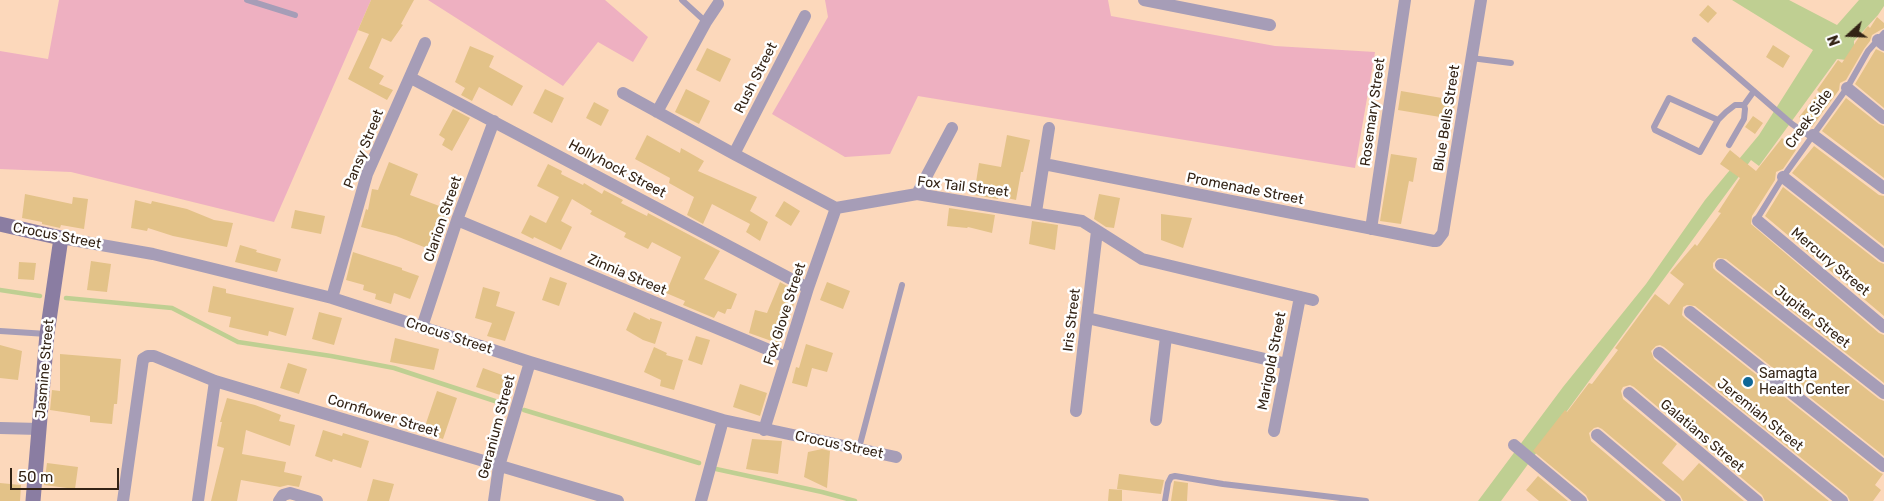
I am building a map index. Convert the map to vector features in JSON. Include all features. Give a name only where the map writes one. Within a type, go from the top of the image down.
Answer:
[{"type":"street","points":[[1144,0],[1270,25]]},
{"type":"street","name":"Rosemary Street","points":[[1371,229],[1405,0]]},
{"type":"street","name":"Blue Bells Street","points":[[1440,239],[1444,233],[1481,0]]},
{"type":"street","points":[[657,112],[706,22],[718,4]]},
{"type":"street","name":"Rush Street","points":[[734,154],[805,16]]},
{"type":"street","name":"Pansy Street","points":[[332,298],[367,174],[425,43]]},
{"type":"street","name":"Hollyhock Street","points":[[411,78],[808,288]]},
{"type":"street","points":[[1847,88],[1884,118]]},
{"type":"street","points":[[623,93],[836,208]]},
{"type":"street","name":"Clarion Street","points":[[422,327],[457,220],[494,121]]},
{"type":"street","points":[[918,194],[952,128]]},
{"type":"street","points":[[1036,212],[1049,128]]},
{"type":"street","points":[[1812,136],[1884,188]]},
{"type":"street","name":"Promenade Street","points":[[1044,164],[1434,241],[1440,239]]},
{"type":"street","points":[[1783,176],[1884,256]]},
{"type":"street","name":"Fox Tail Street","points":[[836,208],[918,194],[1036,212],[1082,221],[1142,259],[1313,300]]},
{"type":"street","name":"Fox Glove Street","points":[[764,430],[808,288],[836,208]]},
{"type":"street","name":"Zinnia Street","points":[[457,220],[786,357]]},
{"type":"street","name":"Mercury Street","points":[[1758,221],[1884,327]]},
{"type":"street","name":"Crocus Street","points":[[0,224],[61,238],[153,254],[332,298],[530,362],[723,420],[896,457]]},
{"type":"street","name":"Iris Street","points":[[1076,411],[1097,231]]},
{"type":"street","name":"Jasmine Street","points":[[33,501],[47,334],[61,238]]},
{"type":"street","name":"Jupiter Street","points":[[1721,265],[1884,393]]},
{"type":"street","name":"Marigold Street","points":[[1274,431],[1300,297]]},
{"type":"street","points":[[1690,312],[1884,466]]},
{"type":"street","points":[[1087,318],[1287,364]]},
{"type":"street","points":[[1156,420],[1166,336]]},
{"type":"street","name":"Jeremiah Street","points":[[1659,353],[1842,501]]},
{"type":"street","name":"Cornflower Street","points":[[123,501],[143,359],[148,356],[154,356],[215,381],[499,466],[587,496],[618,501]]},
{"type":"street","name":"Geranium Street","points":[[494,501],[499,466],[530,362]]},
{"type":"street","points":[[198,501],[215,381]]},
{"type":"street","name":"Galatians Street","points":[[1629,394],[1757,501]]},
{"type":"street","points":[[700,501],[723,420]]},
{"type":"street","points":[[0,428],[39,429]]},
{"type":"street","points":[[1597,435],[1674,501]]},
{"type":"street","points":[[1516,446],[1581,501]]},
{"type":"street","points":[[279,501],[282,495],[290,493],[317,501]]},
{"type":"lane","points":[[247,0],[295,15]]},
{"type":"lane","points":[[682,0],[706,22]]},
{"type":"lane","points":[[1695,40],[1792,124],[1812,136]]},
{"type":"lane","name":"Creek Side","points":[[1758,221],[1757,218],[1783,176],[1847,88],[1868,51],[1882,40]]},
{"type":"lane","points":[[1471,58],[1511,63]]},
{"type":"lane","points":[[1729,145],[1744,119],[1744,105],[1754,91]]},
{"type":"lane","points":[[1718,120],[1669,98],[1654,127],[1655,130],[1700,152],[1718,120],[1735,105],[1744,105]]},
{"type":"lane","points":[[859,448],[902,285]]},
{"type":"lane","points":[[0,331],[47,334]]},
{"type":"lane","points":[[1165,501],[1168,483],[1171,477],[1174,476],[1366,501]]},
{"type":"shaded area","points":[[59,0],[371,0],[274,222],[71,172],[0,169],[0,51],[48,59]]},
{"type":"shaded area","points":[[428,0],[605,0],[648,37],[633,62],[598,42],[563,86]]},
{"type":"shaded area","points":[[825,0],[1108,0],[1111,16],[1275,46],[1375,52],[1355,168],[918,96],[890,154],[845,157],[772,114],[828,17]]},
{"type":"shaded area","points":[[1732,0],[1789,0],[1837,25],[1859,0],[1884,0],[1884,6],[1854,41],[1854,48],[1846,60],[1837,59],[1759,166],[1751,160],[1501,501],[1478,501],[1563,387],[1646,284],[1705,200],[1759,135],[1813,50]]},
{"type":"building","points":[[371,0],[414,0],[401,24],[403,25],[391,42],[382,38],[369,68],[384,76],[379,84],[393,90],[387,100],[348,79],[369,34],[358,30]]},
{"type":"building","points":[[1708,5],[1717,13],[1708,23],[1699,15]]},
{"type":"building","points":[[1877,17],[1884,23],[1884,28],[1872,35],[1846,80],[1840,83],[1839,90],[1812,127],[1799,117],[1819,92],[1817,90],[1838,60],[1842,63],[1859,37],[1868,26],[1870,28]]},
{"type":"building","points":[[1773,45],[1790,56],[1783,68],[1766,57]]},
{"type":"building","points":[[470,46],[494,56],[489,67],[523,86],[512,106],[479,87],[472,101],[461,95],[465,88],[455,82]]},
{"type":"building","points":[[707,48],[731,59],[720,82],[696,70]]},
{"type":"building","points":[[1876,49],[1884,53],[1884,108],[1855,84]]},
{"type":"building","points":[[545,89],[564,98],[552,123],[533,113]]},
{"type":"building","points":[[686,89],[710,101],[699,124],[675,112]]},
{"type":"building","points":[[1401,91],[1442,98],[1441,100],[1455,104],[1452,119],[1398,110]]},
{"type":"building","points":[[1846,98],[1884,126],[1884,178],[1822,131]]},
{"type":"building","points":[[594,102],[609,110],[601,126],[586,118]]},
{"type":"building","points":[[453,109],[470,118],[452,151],[442,145],[445,139],[439,135]]},
{"type":"building","points":[[1753,116],[1763,123],[1755,134],[1745,127]]},
{"type":"building","points":[[647,135],[680,153],[681,148],[704,161],[698,171],[757,197],[750,211],[768,222],[760,241],[746,232],[750,224],[712,204],[703,224],[687,215],[694,197],[669,183],[670,178],[635,159]]},
{"type":"building","points":[[1007,135],[1030,140],[1016,200],[998,196],[998,199],[974,195],[979,163],[1001,167]]},
{"type":"building","points":[[1782,138],[1796,150],[1783,169],[1776,172],[1775,180],[1752,216],[1751,224],[1879,333],[1884,335],[1884,383],[1726,259],[1718,258],[1713,263],[1713,268],[1884,401],[1884,456],[1695,306],[1687,305],[1683,307],[1682,315],[1883,474],[1875,485],[1881,490],[1873,501],[1850,501],[1847,495],[1660,345],[1651,351],[1654,359],[1829,501],[1765,501],[1762,495],[1630,385],[1623,387],[1621,391],[1623,399],[1677,444],[1662,463],[1683,481],[1699,463],[1744,501],[1683,501],[1680,495],[1598,427],[1589,433],[1591,441],[1662,501],[1589,501],[1586,495],[1533,451],[1565,410],[1567,412],[1589,383],[1592,384],[1618,350],[1615,348],[1655,294],[1669,305],[1684,284],[1670,273],[1695,244],[1697,246],[1721,213],[1718,212],[1740,178],[1720,164],[1730,150],[1756,171]]},
{"type":"building","points":[[1814,146],[1879,195],[1884,196],[1884,246],[1792,173]]},
{"type":"building","points":[[1391,154],[1417,158],[1413,182],[1409,181],[1401,224],[1380,221]]},
{"type":"building","points":[[389,162],[418,174],[410,195],[450,210],[443,229],[437,227],[429,249],[396,236],[361,227],[366,209],[368,210],[372,189],[378,190]]},
{"type":"building","points":[[548,164],[562,171],[561,174],[583,185],[584,183],[602,194],[604,190],[623,200],[621,203],[647,216],[648,213],[720,251],[704,279],[737,294],[731,309],[727,309],[725,314],[718,311],[714,318],[683,305],[685,301],[666,293],[681,257],[652,242],[648,249],[624,237],[626,233],[590,214],[592,211],[572,199],[561,221],[572,227],[561,250],[521,233],[530,215],[546,223],[559,197],[537,186]]},
{"type":"building","points":[[1783,187],[1884,264],[1884,316],[1765,216]]},
{"type":"building","points":[[25,194],[72,204],[73,197],[88,199],[84,229],[61,225],[60,228],[22,218]]},
{"type":"building","points":[[1099,194],[1120,198],[1114,228],[1106,227],[1094,219]]},
{"type":"building","points":[[135,200],[151,204],[152,201],[187,209],[214,220],[233,223],[227,247],[173,236],[148,228],[147,231],[131,228]]},
{"type":"building","points":[[784,201],[800,211],[791,226],[775,216]]},
{"type":"building","points":[[949,208],[995,215],[992,233],[968,227],[947,226]]},
{"type":"building","points":[[295,210],[325,216],[321,234],[291,228]]},
{"type":"building","points":[[1161,214],[1192,218],[1183,248],[1161,240]]},
{"type":"building","points":[[1032,221],[1058,225],[1055,250],[1029,244]]},
{"type":"building","points":[[240,245],[281,259],[277,272],[235,262]]},
{"type":"building","points":[[353,252],[402,268],[402,270],[419,276],[410,299],[394,293],[391,304],[375,299],[376,294],[363,290],[364,285],[346,280]]},
{"type":"building","points":[[91,261],[111,264],[107,292],[87,290]]},
{"type":"building","points":[[19,262],[36,263],[34,280],[18,279]]},
{"type":"building","points":[[550,277],[567,283],[559,306],[542,300]]},
{"type":"building","points":[[780,282],[798,292],[780,344],[749,333],[755,310],[767,313]]},
{"type":"building","points":[[827,282],[850,291],[843,309],[820,300]]},
{"type":"building","points":[[213,286],[226,289],[226,293],[294,308],[286,336],[269,331],[268,336],[229,327],[231,317],[208,312]]},
{"type":"building","points":[[483,287],[500,292],[496,306],[515,312],[505,341],[487,336],[492,323],[475,318]]},
{"type":"building","points":[[319,312],[342,318],[334,345],[312,339]]},
{"type":"building","points":[[634,312],[650,320],[650,318],[662,322],[655,344],[643,340],[626,330]]},
{"type":"building","points":[[696,336],[710,340],[702,365],[688,360]]},
{"type":"building","points":[[395,338],[439,349],[434,370],[390,362]]},
{"type":"building","points":[[806,344],[833,353],[827,372],[812,368],[807,387],[792,383],[796,367],[799,368]]},
{"type":"building","points":[[0,345],[22,351],[18,380],[0,378]]},
{"type":"building","points":[[654,347],[667,353],[666,355],[683,360],[674,390],[660,386],[661,380],[644,372]]},
{"type":"building","points":[[60,354],[121,359],[117,404],[114,404],[112,424],[90,422],[90,416],[50,410],[52,390],[60,391]]},
{"type":"building","points":[[288,363],[307,369],[299,394],[280,388]]},
{"type":"building","points":[[483,368],[513,379],[506,397],[476,387]]},
{"type":"building","points":[[740,384],[767,393],[760,416],[733,407]]},
{"type":"building","points":[[437,391],[457,398],[443,439],[423,432]]},
{"type":"building","points":[[227,398],[255,405],[281,415],[279,421],[295,425],[290,446],[246,430],[242,454],[286,462],[284,472],[302,476],[299,487],[288,485],[280,487],[241,480],[237,501],[211,501],[224,448],[217,446],[222,422],[220,422]]},
{"type":"building","points":[[323,430],[342,436],[343,433],[369,441],[361,468],[333,459],[332,462],[315,456]]},
{"type":"building","points":[[752,439],[782,441],[778,474],[746,469]]},
{"type":"building","points":[[822,449],[830,451],[827,488],[804,477],[808,452]]},
{"type":"building","points":[[47,463],[78,467],[75,489],[44,485]]},
{"type":"building","points":[[1119,474],[1164,480],[1161,494],[1117,489]]},
{"type":"building","points":[[1538,476],[1568,501],[1539,501],[1526,490]]},
{"type":"building","points":[[373,479],[394,484],[389,501],[367,501]]},
{"type":"building","points":[[1174,481],[1188,483],[1187,501],[1171,501]]},
{"type":"building","points":[[0,483],[21,485],[20,501],[0,501]]},
{"type":"building","points":[[1109,489],[1122,490],[1122,501],[1108,501]]},
{"type":"waterway","points":[[0,290],[40,296]]},
{"type":"waterway","points":[[66,298],[172,308],[238,342],[394,368],[504,404]]},
{"type":"waterway","points":[[524,410],[699,463]]},
{"type":"waterway","points":[[716,469],[855,501]]},
{"type":"place","name":"Samagta Health Center","points":[[1748,382]]}]
